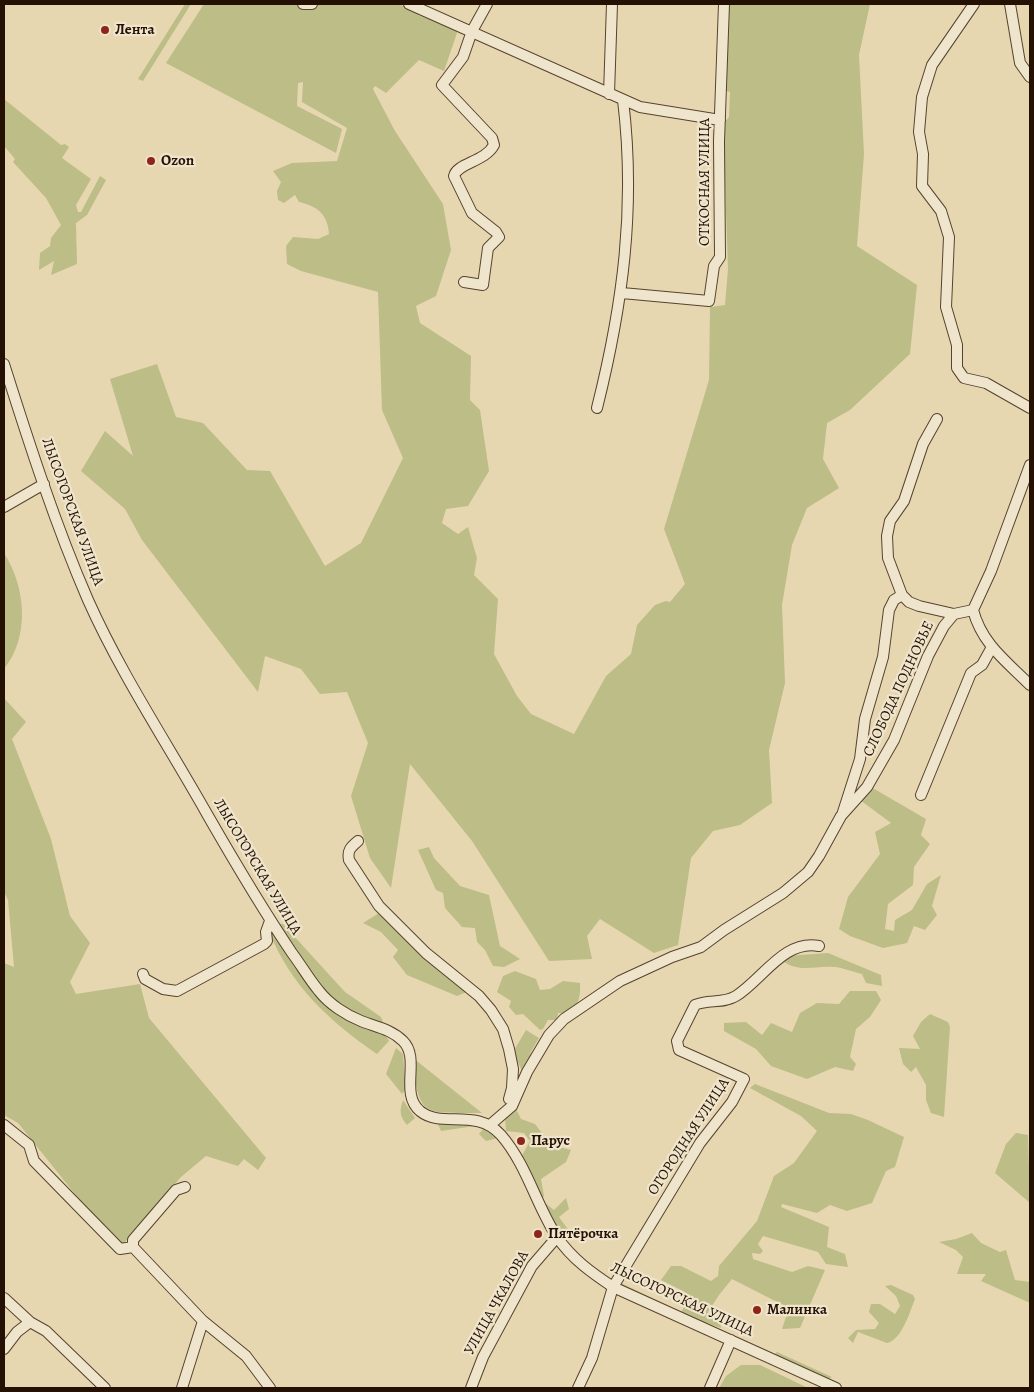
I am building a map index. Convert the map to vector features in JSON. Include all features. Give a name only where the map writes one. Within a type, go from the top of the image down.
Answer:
[{"type":"street","points":[[303,4],[312,4]]},
{"type":"street","points":[[409,4],[640,107],[720,120]]},
{"type":"street","points":[[464,282],[483,285],[488,248],[499,237],[472,213],[454,176],[460,168],[486,156],[494,145],[492,138],[442,85],[463,57],[472,31],[487,4]]},
{"type":"street","points":[[609,94],[612,4]]},
{"type":"street","name":"ОТКОСНАЯ УЛИЦА","points":[[622,293],[709,300],[714,266],[720,257],[720,120],[724,4]]},
{"type":"street","points":[[974,4],[932,65],[922,97],[919,132],[923,154],[921,183],[941,211],[949,237],[946,307],[957,345],[957,368],[964,378],[992,386],[1012,400],[1030,408]]},
{"type":"street","points":[[1010,4],[1020,63],[1030,77]]},
{"type":"street","points":[[597,408],[611,352],[622,293],[628,226],[627,136],[623,100]]},
{"type":"street","name":"ЛЫСОГОРСКАЯ УЛИЦА","points":[[4,364],[44,484],[86,593],[109,641],[247,884],[319,992],[339,1010],[361,1021],[386,1029],[408,1046],[412,1059],[410,1074],[412,1099],[418,1109],[431,1117],[470,1119],[490,1125],[514,1152],[557,1237],[582,1265],[613,1288],[836,1388]]},
{"type":"street","points":[[4,399],[13,393]]},
{"type":"street","points":[[937,419],[923,444],[904,501],[890,521],[888,529],[888,558],[902,595],[919,606],[954,614]]},
{"type":"street","points":[[1030,465],[991,571],[973,610],[977,624],[986,642],[1030,685]]},
{"type":"street","points":[[4,507],[44,484]]},
{"type":"street","points":[[841,816],[860,759],[865,719],[883,657],[889,610],[894,600],[902,595]]},
{"type":"street","name":"СЛОБОДА ПОДНОВЬЕ","points":[[511,1105],[527,1072],[556,1026],[620,980],[672,957],[701,947],[724,930],[783,894],[808,872],[841,816],[867,787],[894,740],[928,656],[944,626],[954,614],[973,610]]},
{"type":"street","points":[[921,795],[971,673],[982,666],[992,647]]},
{"type":"street","points":[[358,841],[348,854],[349,860],[379,906],[426,953],[479,996],[503,1029],[513,1068],[511,1105],[490,1125]]},
{"type":"street","points":[[143,974],[145,979],[163,989],[177,991],[264,944],[267,941],[270,920]]},
{"type":"street","name":"ОГОРОДНАЯ УЛИЦА","points":[[578,1388],[592,1358],[613,1288],[700,1142],[732,1102],[744,1080],[679,1050],[677,1041],[695,1005],[734,997],[751,985],[787,953],[809,946],[819,946]]},
{"type":"street","points":[[4,1125],[29,1145],[34,1161],[120,1249],[133,1247]]},
{"type":"street","points":[[185,1187],[176,1190],[133,1240],[133,1247],[203,1321],[246,1356],[270,1388]]},
{"type":"street","name":"УЛИЦА ЧКАЛОВА","points":[[471,1388],[483,1358],[532,1266],[557,1237]]},
{"type":"street","points":[[4,1298],[30,1322],[46,1331],[105,1388]]},
{"type":"street","points":[[182,1388],[203,1321]]},
{"type":"street","points":[[4,1349],[17,1332],[30,1322]]},
{"type":"street","points":[[710,1388],[731,1340]]},
{"type":"green space","points":[[185,4],[191,4],[143,81],[138,79]]},
{"type":"green space","points":[[204,4],[398,4],[421,13],[418,15],[458,30],[444,71],[419,60],[386,93],[375,86],[373,89],[395,131],[443,204],[451,250],[436,296],[416,306],[420,323],[471,356],[470,400],[480,410],[489,471],[468,506],[446,509],[442,523],[458,534],[468,527],[477,558],[474,575],[498,599],[494,654],[517,696],[531,714],[574,734],[606,676],[631,654],[637,625],[655,605],[666,601],[670,602],[685,584],[664,529],[709,380],[710,307],[725,305],[728,269],[723,124],[729,117],[730,92],[726,91],[728,4],[870,4],[859,55],[864,154],[857,246],[917,285],[910,354],[850,410],[827,423],[823,459],[839,488],[807,508],[792,545],[782,605],[785,683],[769,750],[772,803],[740,825],[713,831],[691,858],[678,945],[654,953],[600,919],[587,936],[592,959],[549,961],[472,841],[410,764],[391,888],[370,858],[351,796],[368,743],[347,692],[320,694],[301,669],[265,656],[258,692],[142,540],[125,509],[81,471],[105,431],[133,456],[110,379],[157,364],[176,417],[203,423],[247,470],[270,471],[325,566],[361,543],[403,458],[382,410],[378,292],[301,271],[287,264],[286,246],[293,237],[318,239],[329,234],[328,227],[324,216],[320,212],[311,206],[299,202],[295,195],[284,203],[278,200],[277,191],[281,182],[273,171],[292,163],[337,161],[347,128],[302,102],[303,82],[298,83],[297,106],[342,129],[336,153],[166,63]]},
{"type":"green space","points":[[4,99],[61,145],[65,144],[69,147],[62,158],[91,179],[76,205],[78,212],[81,212],[100,176],[106,180],[87,215],[76,223],[77,264],[51,275],[54,261],[39,270],[40,253],[50,246],[51,238],[61,225],[46,198],[13,162],[15,159],[4,146]]},
{"type":"green space","points":[[4,553],[17,581],[21,596],[22,612],[18,642],[4,669]]},
{"type":"green space","points":[[4,698],[26,722],[12,739],[51,839],[70,916],[90,943],[70,982],[76,994],[140,984],[149,1018],[266,1158],[258,1170],[244,1159],[238,1166],[206,1156],[181,1177],[119,1249],[18,1123],[4,1115],[4,963],[14,967],[8,900],[4,892]]},
{"type":"green space","points":[[871,787],[926,819],[921,835],[930,844],[914,867],[913,885],[888,904],[885,929],[894,931],[895,920],[912,910],[927,884],[941,875],[932,906],[937,915],[925,930],[914,926],[907,943],[883,948],[850,936],[839,929],[848,897],[880,854],[875,832],[891,823],[860,800]]},
{"type":"green space","points":[[429,847],[434,858],[460,886],[489,895],[500,946],[520,959],[504,967],[493,966],[485,950],[477,942],[475,928],[462,927],[445,908],[443,893],[436,890],[418,850]]},
{"type":"green space","points":[[379,913],[469,991],[457,996],[407,975],[393,957],[398,950],[381,932],[363,923]]},
{"type":"green space","points":[[275,923],[283,924],[345,992],[381,1017],[384,1025],[347,1008],[332,997],[308,971]]},
{"type":"green space","points":[[274,930],[326,1003],[385,1034],[389,1041],[377,1054],[327,1015],[300,985],[288,968],[269,931]]},
{"type":"green space","points":[[828,953],[881,975],[882,986],[866,983],[862,974],[842,968],[803,968],[784,962],[786,956]]},
{"type":"green space","points":[[515,971],[536,979],[540,990],[550,989],[563,981],[580,983],[580,995],[574,1008],[564,1013],[558,1013],[557,1020],[548,1020],[543,1029],[540,1030],[523,1014],[516,1015],[509,1007],[511,1001],[497,992],[503,976]]},
{"type":"green space","points":[[850,991],[876,991],[881,1000],[870,1017],[856,1029],[850,1057],[856,1064],[853,1071],[835,1067],[807,1079],[771,1066],[756,1049],[724,1031],[724,1023],[746,1022],[762,1035],[771,1023],[792,1032],[800,1013],[817,1003],[839,1004]]},
{"type":"green space","points":[[930,1014],[948,1022],[950,1027],[944,1117],[931,1113],[926,1100],[926,1085],[916,1067],[911,1072],[903,1064],[899,1048],[920,1049],[913,1036],[921,1022]]},
{"type":"green space","points":[[526,1030],[539,1038],[529,1055],[534,1050],[535,1053],[524,1075],[513,1052]]},
{"type":"green space","points":[[396,1048],[403,1054],[406,1089],[402,1094],[386,1074]]},
{"type":"green space","points":[[413,1058],[482,1113],[436,1112],[428,1108],[422,1102],[418,1093]]},
{"type":"green space","points":[[755,1084],[829,1113],[851,1114],[868,1120],[904,1137],[895,1167],[886,1171],[872,1203],[847,1211],[830,1205],[817,1213],[782,1204],[781,1207],[829,1227],[827,1247],[845,1254],[848,1267],[826,1264],[818,1252],[763,1236],[758,1244],[763,1251],[760,1254],[752,1253],[753,1259],[792,1272],[808,1266],[825,1270],[800,1328],[782,1329],[789,1308],[732,1279],[708,1312],[720,1320],[721,1328],[679,1314],[619,1287],[619,1282],[681,1312],[685,1306],[685,1292],[661,1280],[671,1266],[681,1266],[711,1281],[718,1276],[719,1266],[757,1221],[774,1176],[794,1163],[817,1131],[801,1116],[750,1088]]},
{"type":"green space","points":[[403,1100],[415,1118],[407,1125],[401,1114]]},
{"type":"green space","points":[[515,1107],[521,1119],[535,1124],[551,1145],[571,1150],[566,1162],[541,1179],[544,1196],[541,1200],[520,1159],[530,1141],[524,1133],[506,1131],[505,1118]]},
{"type":"green space","points":[[436,1120],[466,1122],[475,1126],[441,1131]]},
{"type":"green space","points":[[483,1129],[498,1138],[486,1141],[479,1134]]},
{"type":"green space","points":[[1016,1133],[1028,1135],[1030,1203],[995,1173],[1006,1144]]},
{"type":"green space","points":[[566,1198],[569,1209],[559,1217],[567,1228],[578,1234],[573,1239],[560,1236],[543,1206],[545,1203],[554,1210]]},
{"type":"green space","points":[[972,1233],[981,1243],[1000,1252],[1006,1250],[1015,1280],[1030,1282],[1030,1303],[981,1281],[986,1274],[957,1274],[963,1257],[956,1250],[939,1242],[956,1239]]},
{"type":"green space","points":[[891,1285],[913,1295],[915,1299],[901,1331],[897,1337],[887,1343],[858,1332],[853,1343],[848,1338],[856,1330],[875,1329],[879,1323],[869,1312],[871,1304],[880,1304],[895,1314],[900,1306],[896,1296],[885,1286]]},
{"type":"green space","points":[[777,1352],[832,1377],[828,1379],[774,1355]]},
{"type":"green space","points":[[741,1365],[760,1365],[808,1388],[719,1388],[726,1376]]},
{"type":"place","name":"Лента","points":[[105,30]]},
{"type":"place","name":"Ozon","points":[[151,161]]},
{"type":"place","name":"Парус","points":[[521,1141]]},
{"type":"place","name":"Пятёрочка","points":[[538,1234]]},
{"type":"place","name":"Малинка","points":[[757,1310]]}]
